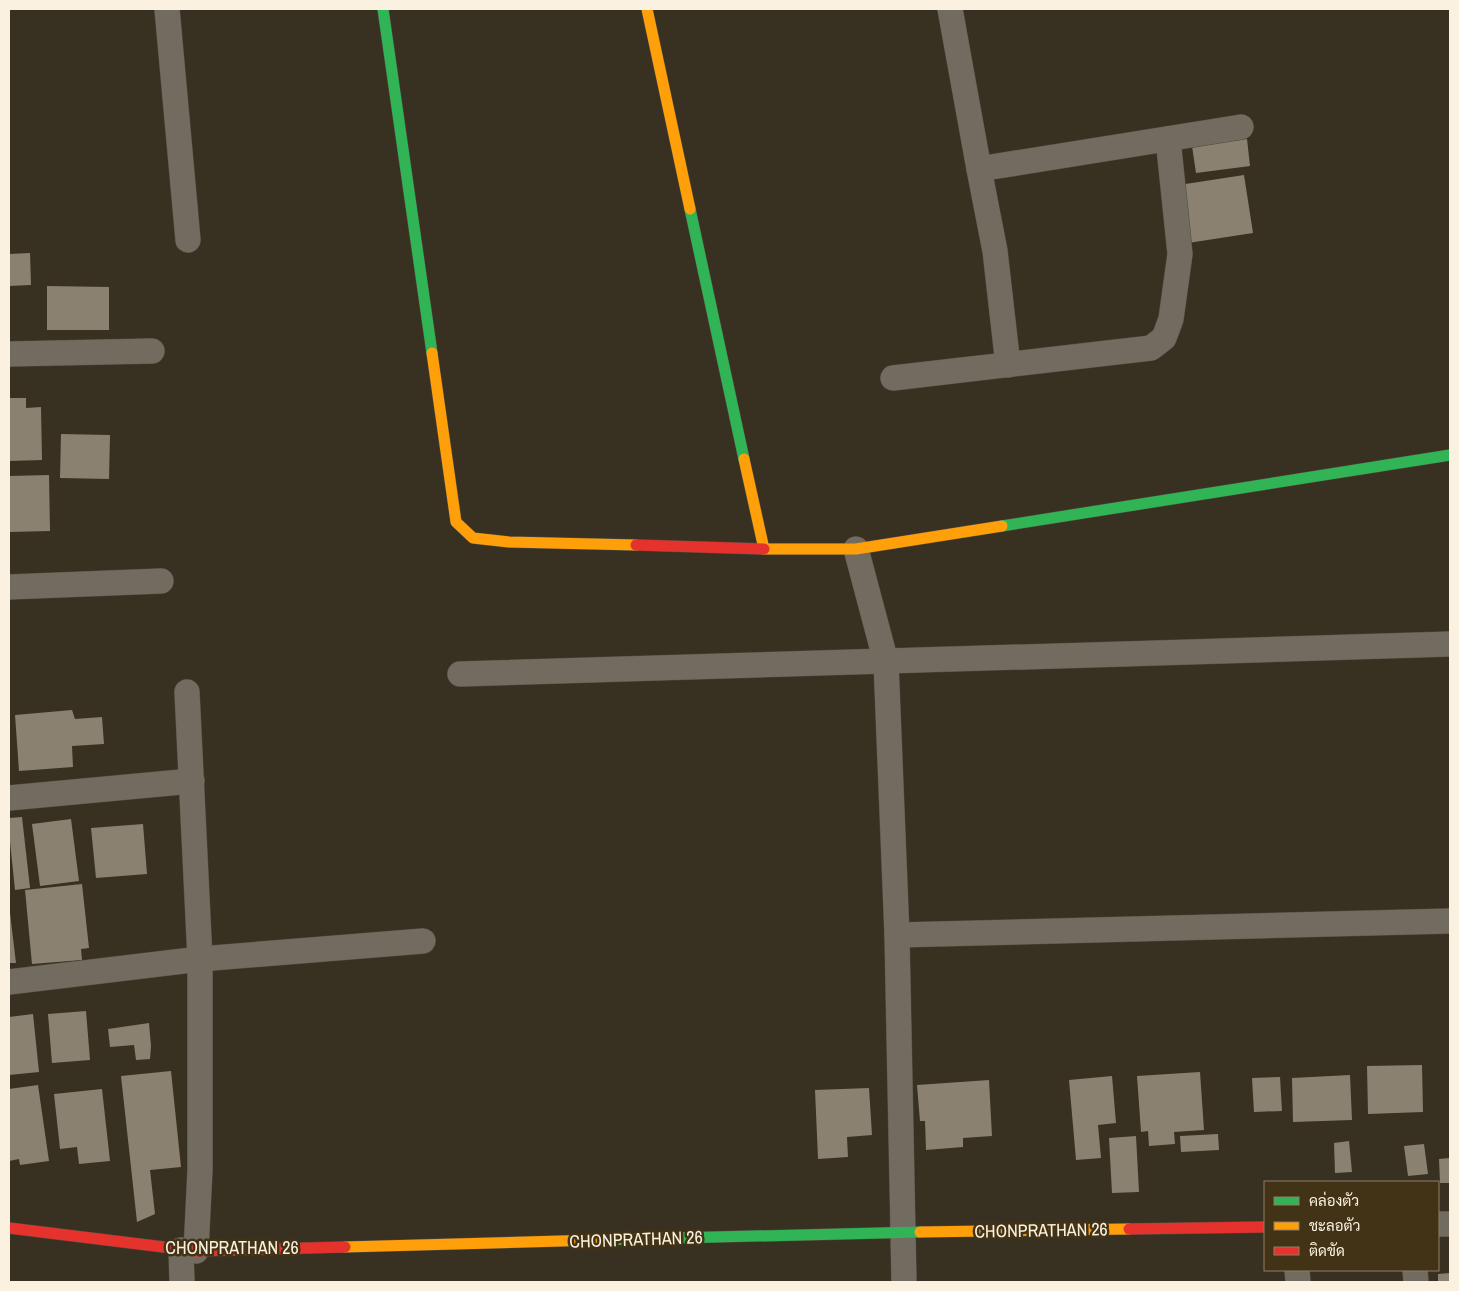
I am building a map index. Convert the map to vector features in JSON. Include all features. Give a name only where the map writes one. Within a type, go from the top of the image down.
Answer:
[{"type":"street","points":[[167,9],[188,240]]},
{"type":"street","points":[[383,9],[456,522],[473,538],[509,542],[764,549],[856,549],[1450,456]]},
{"type":"street","points":[[647,9],[764,549]]},
{"type":"street","points":[[950,9],[996,251],[1008,365]]},
{"type":"street","points":[[979,168],[1241,127]]},
{"type":"street","points":[[893,378],[1151,348],[1164,338],[1170,319],[1180,254],[1168,139]]},
{"type":"street","points":[[9,354],[152,351]]},
{"type":"street","points":[[856,549],[886,662],[898,935],[904,1282]]},
{"type":"street","points":[[9,587],[161,581]]},
{"type":"street","points":[[460,674],[1450,644]]},
{"type":"street","points":[[182,1282],[200,1170],[200,958],[187,692]]},
{"type":"street","points":[[9,798],[192,781]]},
{"type":"street","points":[[898,935],[1450,921]]},
{"type":"street","points":[[9,982],[200,958],[423,941]]},
{"type":"street","name":"CHONPRATHAN 26","points":[[9,1228],[188,1250],[903,1232],[1264,1227]]},
{"type":"building","points":[[1247,139],[1250,166],[1196,173],[1192,146]]},
{"type":"building","points":[[1244,175],[1253,233],[1188,243],[1179,185]]},
{"type":"building","points":[[30,253],[31,285],[9,286],[9,254]]},
{"type":"building","points":[[47,286],[109,287],[109,330],[47,330]]},
{"type":"building","points":[[9,398],[26,398],[26,408],[41,407],[42,460],[9,461]]},
{"type":"building","points":[[61,434],[110,435],[109,479],[60,478]]},
{"type":"building","points":[[49,475],[50,531],[9,532],[9,476]]},
{"type":"building","points":[[72,710],[75,719],[102,717],[104,744],[72,746],[73,767],[19,771],[15,715]]},
{"type":"building","points":[[22,817],[30,888],[15,890],[9,818]]},
{"type":"building","points":[[71,819],[79,881],[40,886],[32,824]]},
{"type":"building","points":[[143,824],[147,874],[96,878],[91,828]]},
{"type":"building","points":[[82,884],[89,948],[81,949],[82,960],[32,964],[25,890]]},
{"type":"building","points":[[10,913],[16,963],[9,963]]},
{"type":"building","points":[[86,1011],[90,1060],[52,1063],[48,1014]]},
{"type":"building","points":[[33,1014],[39,1072],[9,1075],[9,1017]]},
{"type":"building","points":[[149,1023],[150,1059],[136,1060],[134,1045],[110,1047],[108,1029]]},
{"type":"building","points":[[1422,1065],[1423,1112],[1368,1114],[1367,1066]]},
{"type":"building","points":[[171,1071],[181,1167],[150,1170],[155,1214],[137,1222],[121,1076]]},
{"type":"building","points":[[1200,1072],[1204,1130],[1174,1132],[1175,1144],[1149,1146],[1148,1131],[1141,1132],[1137,1076]]},
{"type":"building","points":[[1350,1075],[1352,1120],[1293,1122],[1292,1078]]},
{"type":"building","points":[[1112,1076],[1116,1123],[1098,1125],[1101,1158],[1076,1160],[1069,1080]]},
{"type":"building","points":[[1280,1077],[1282,1111],[1254,1112],[1252,1078]]},
{"type":"building","points":[[989,1080],[992,1136],[963,1138],[963,1147],[926,1150],[925,1121],[920,1121],[917,1085]]},
{"type":"building","points":[[38,1085],[49,1161],[20,1165],[19,1159],[9,1161],[9,1089]]},
{"type":"building","points":[[869,1088],[872,1135],[847,1137],[848,1157],[818,1159],[815,1090]]},
{"type":"building","points":[[102,1089],[110,1161],[79,1164],[77,1147],[60,1149],[54,1094]]},
{"type":"building","points":[[1218,1134],[1219,1150],[1181,1152],[1180,1136]]},
{"type":"building","points":[[1136,1136],[1139,1192],[1112,1193],[1109,1138]]},
{"type":"building","points":[[1349,1141],[1352,1172],[1335,1173],[1334,1143]]},
{"type":"building","points":[[1424,1144],[1428,1174],[1408,1176],[1404,1146]]},
{"type":"building","points":[[1450,1158],[1450,1183],[1440,1183],[1439,1159]]},
{"type":"building","points":[[1450,1273],[1450,1282],[1438,1282],[1438,1274]]},
{"type":"traffic: fast","points":[[383,9],[432,353]]},
{"type":"traffic: fast","points":[[690,209],[744,459]]},
{"type":"traffic: fast","points":[[1002,526],[1450,455]]},
{"type":"traffic: fast","points":[[597,1240],[920,1232]]},
{"type":"traffic: slow","points":[[647,9],[690,209]]},
{"type":"traffic: slow","points":[[432,353],[456,522],[473,538],[509,542],[636,545]]},
{"type":"traffic: slow","points":[[744,459],[764,549],[856,549],[1002,526]]},
{"type":"traffic: slow","points":[[920,1232],[1129,1229]]},
{"type":"traffic: slow","points":[[345,1247],[597,1240]]},
{"type":"traffic: jam","points":[[636,545],[764,549]]},
{"type":"traffic: jam","points":[[1129,1229],[1264,1227]]},
{"type":"traffic: jam","points":[[9,1228],[196,1251],[345,1247]]}]
